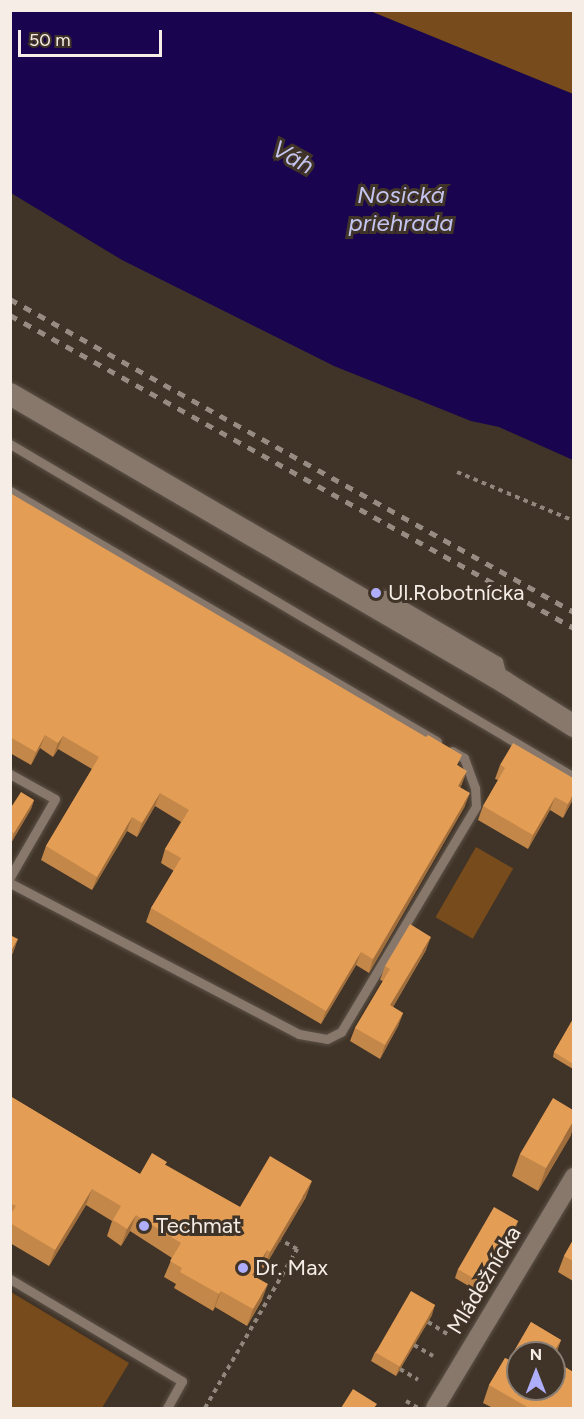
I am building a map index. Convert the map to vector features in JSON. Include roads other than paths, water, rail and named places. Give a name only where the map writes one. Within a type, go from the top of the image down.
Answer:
[{"type":"street","points":[[10,394],[504,682],[573,726]]},
{"type":"street","name":"Mládežnícka","points":[[435,1408],[573,1177]]},
{"type":"lane","points":[[10,444],[573,777]]},
{"type":"lane","points":[[10,491],[464,758],[475,788],[476,806],[340,1032],[327,1039],[299,1034],[10,883]]},
{"type":"lane","points":[[10,774],[54,799],[10,877]]},
{"type":"lane","points":[[10,1279],[182,1381],[167,1408]]},
{"type":"water","name":"Nosická priehrada","points":[[11,10],[370,11],[573,94],[573,460],[499,427],[471,421],[334,366],[122,260],[11,193]]},
{"type":"railway","points":[[10,299],[574,612]]},
{"type":"railway","points":[[10,315],[574,628]]},
{"type":"place","name":"Ul.Robotnícka","points":[[376,593]]},
{"type":"place","name":"Techmat","points":[[144,1226]]},
{"type":"place","name":"Dr. Max","points":[[243,1268]]},
{"type":"water label","name":"Váh","points":[[293,157]]}]
